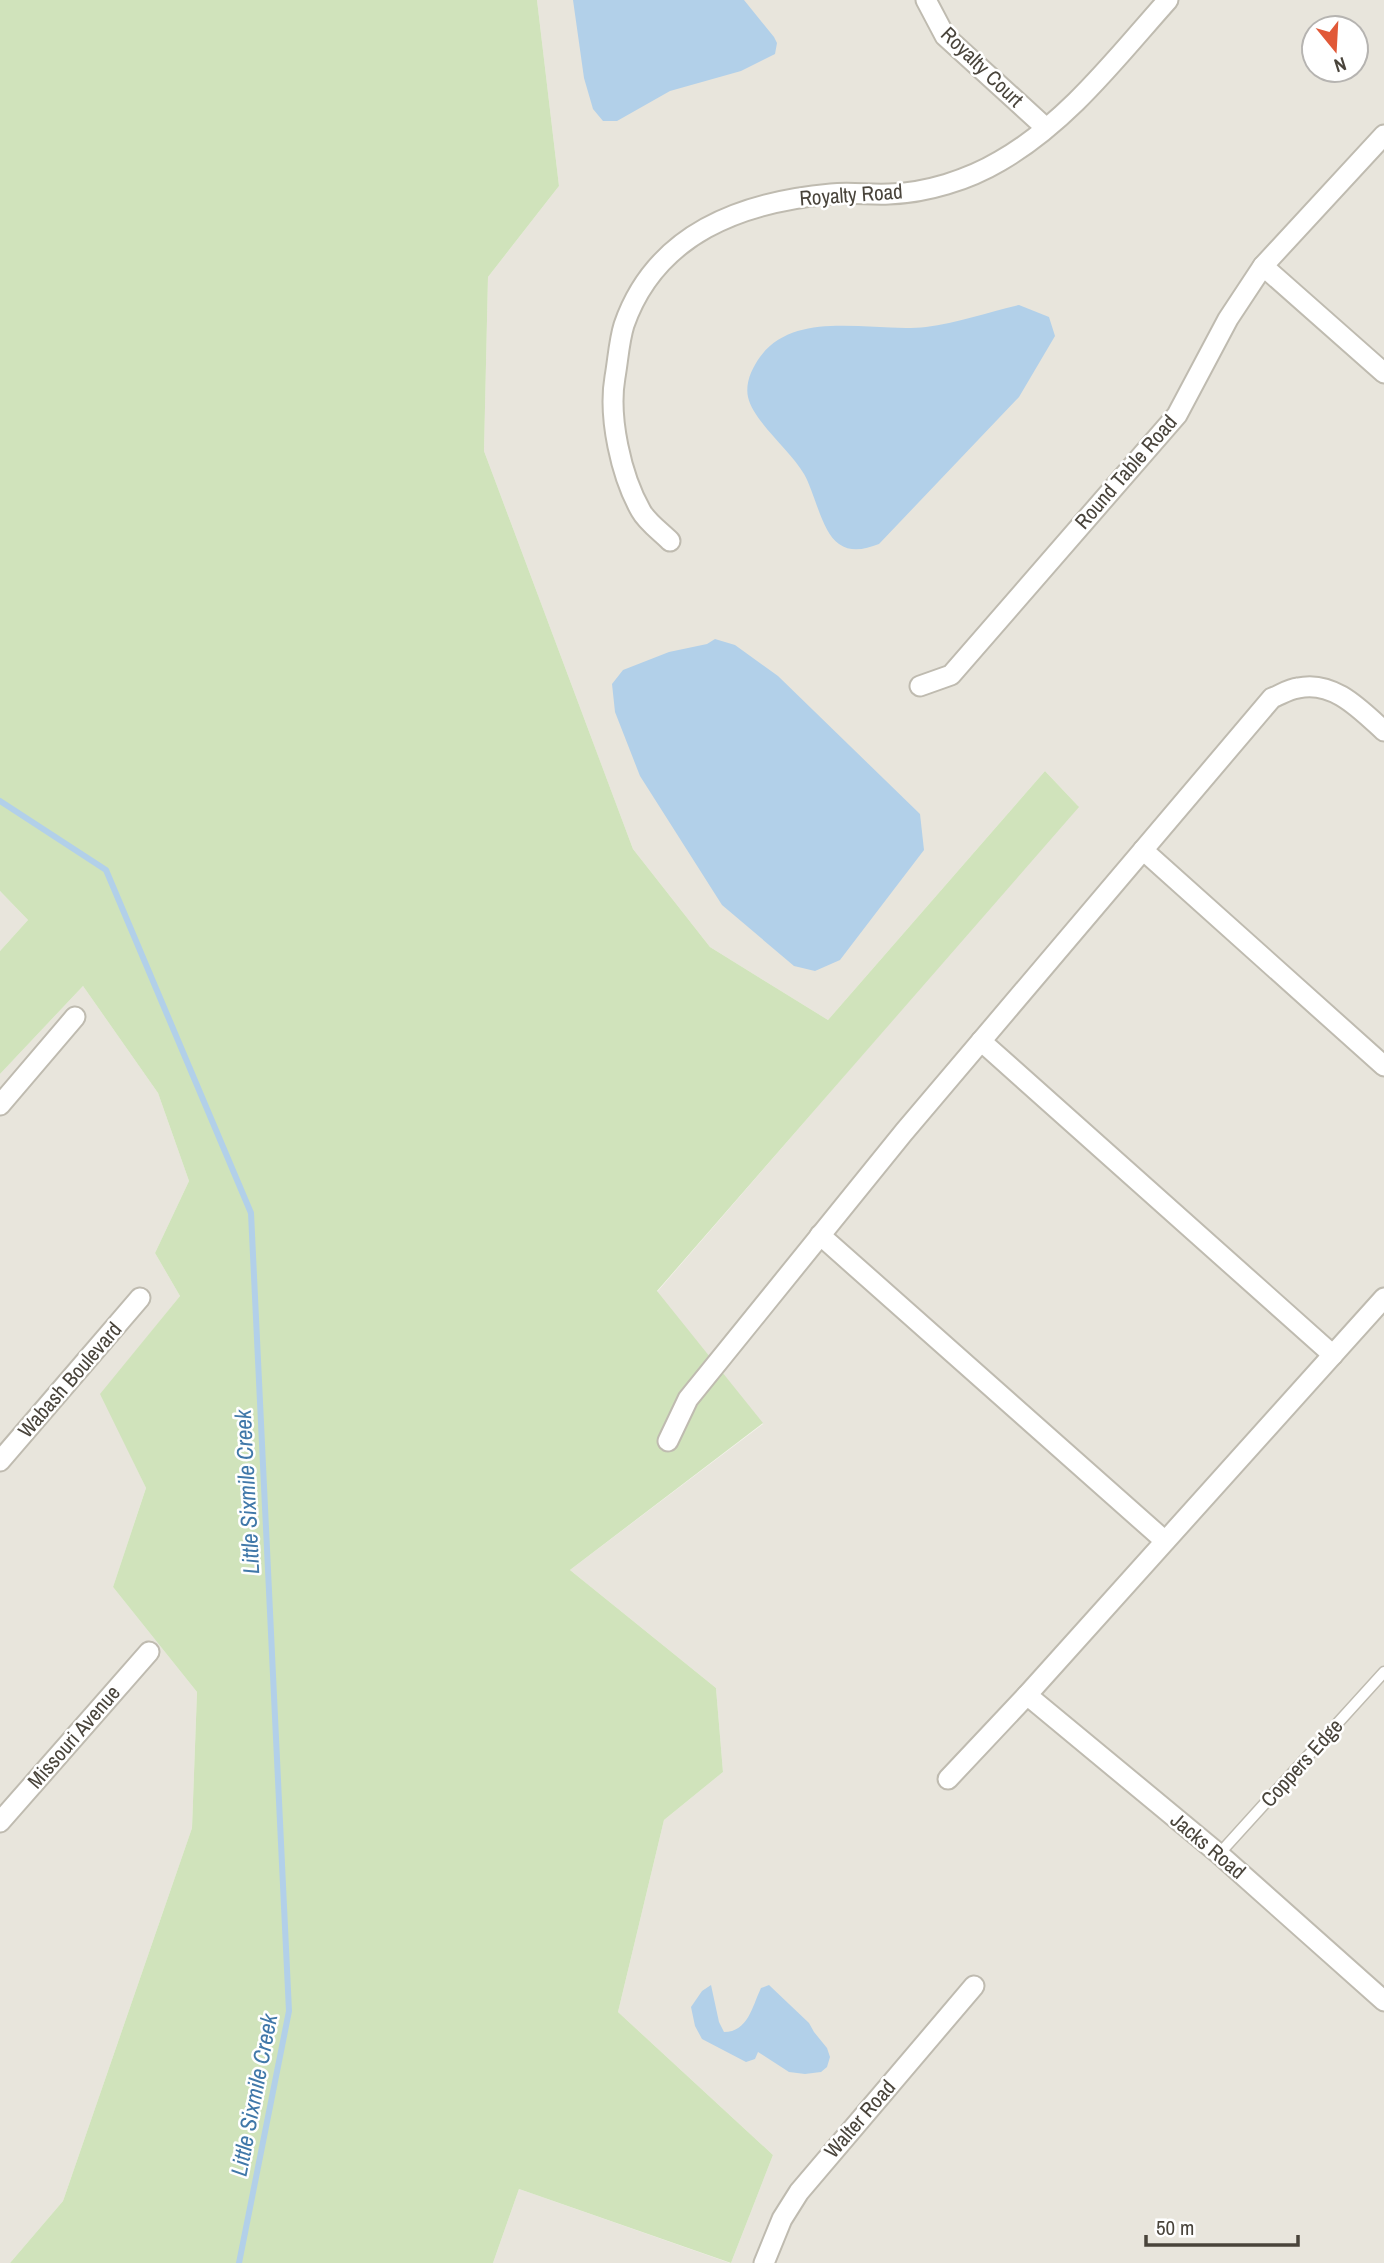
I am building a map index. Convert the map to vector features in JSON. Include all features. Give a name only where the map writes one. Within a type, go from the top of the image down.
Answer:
[{"type":"street","name":"Royalty Court","points":[[926,0],[945,36],[1046,128]]},
{"type":"street","name":"Royalty Road","points":[[670,541],[642,513],[625,475],[617,433],[613,388],[624,327],[638,293],[661,263],[687,239],[716,221],[764,204],[833,194],[891,194],[925,189],[966,177],[1000,161],[1046,128],[1078,100],[1168,0]]},
{"type":"street","name":"Round Table Road","points":[[920,686],[951,675],[1177,415],[1228,319],[1263,266],[1384,135]]},
{"type":"street","points":[[1263,266],[1384,373]]},
{"type":"street","points":[[668,1441],[688,1399],[820,1235],[1272,698],[1298,688],[1319,688],[1347,698],[1384,731]]},
{"type":"street","points":[[1143,850],[1384,1066]]},
{"type":"street","points":[[0,1105],[75,1017]]},
{"type":"street","points":[[981,1041],[1333,1355]]},
{"type":"street","points":[[820,1235],[1165,1541]]},
{"type":"street","name":"Wabash Boulevard","points":[[0,1461],[139,1298]]},
{"type":"street","points":[[948,1779],[1027,1695],[1384,1298]]},
{"type":"street","name":"Missouri Avenue","points":[[0,1822],[149,1651]]},
{"type":"street","name":"Jacks Road","points":[[1027,1695],[1219,1854],[1384,2001]]},
{"type":"street","name":"Walter Road","points":[[764,2263],[782,2219],[799,2192],[974,1986]]},
{"type":"lane","name":"Coppers Edge","points":[[1219,1854],[1384,1672]]},
{"type":"shaded area","points":[[537,0],[1384,0],[1384,2263],[731,2263],[773,2155],[618,2012],[664,1820],[723,1772],[716,1688],[570,1570],[763,1424],[657,1292],[1078,806],[1045,771],[828,1020],[710,947],[633,849],[484,451],[488,277],[559,186]]},
{"type":"shaded area","points":[[0,891],[28,920],[0,951]]},
{"type":"shaded area","points":[[83,986],[158,1093],[189,1181],[155,1253],[180,1296],[101,1394],[146,1488],[113,1587],[197,1692],[192,1828],[63,2201],[10,2263],[0,2263],[0,1074]]},
{"type":"shaded area","points":[[519,2189],[730,2263],[493,2263]]},
{"type":"green space","points":[[0,0],[537,0],[559,186],[488,277],[484,451],[633,849],[710,947],[828,1020],[1045,771],[1079,807],[657,1291],[763,1423],[570,1570],[716,1688],[723,1772],[664,1820],[618,2012],[773,2155],[731,2263],[519,2189],[493,2263],[10,2263],[63,2201],[192,1828],[197,1692],[113,1587],[146,1488],[100,1394],[180,1296],[155,1253],[189,1181],[158,1093],[83,986],[0,1074],[0,951],[28,920],[0,891]]},
{"type":"water","points":[[573,0],[744,0],[774,37],[777,43],[775,54],[741,71],[670,91],[617,121],[603,121],[593,109],[584,78]]},
{"type":"water","points":[[1019,305],[1049,317],[1055,336],[1019,397],[879,544],[854,549],[839,544],[823,522],[804,474],[751,406],[747,392],[748,381],[760,357],[775,342],[794,332],[837,326],[926,327]]},
{"type":"water","points":[[715,639],[735,645],[778,676],[920,814],[924,850],[840,960],[815,971],[794,966],[722,905],[640,776],[615,712],[612,684],[623,670],[669,652],[707,644]]},
{"type":"water","points":[[711,1985],[719,2022],[724,2032],[739,2028],[744,2023],[761,1988],[769,1985],[809,2023],[827,2048],[830,2057],[827,2067],[821,2072],[789,2072],[758,2052],[755,2059],[746,2062],[702,2039],[695,2026],[691,2007],[702,1991]]},
{"type":"waterway","name":"Little Sixmile Creek","points":[[0,801],[106,870],[251,1213],[289,2011],[239,2263]]}]
